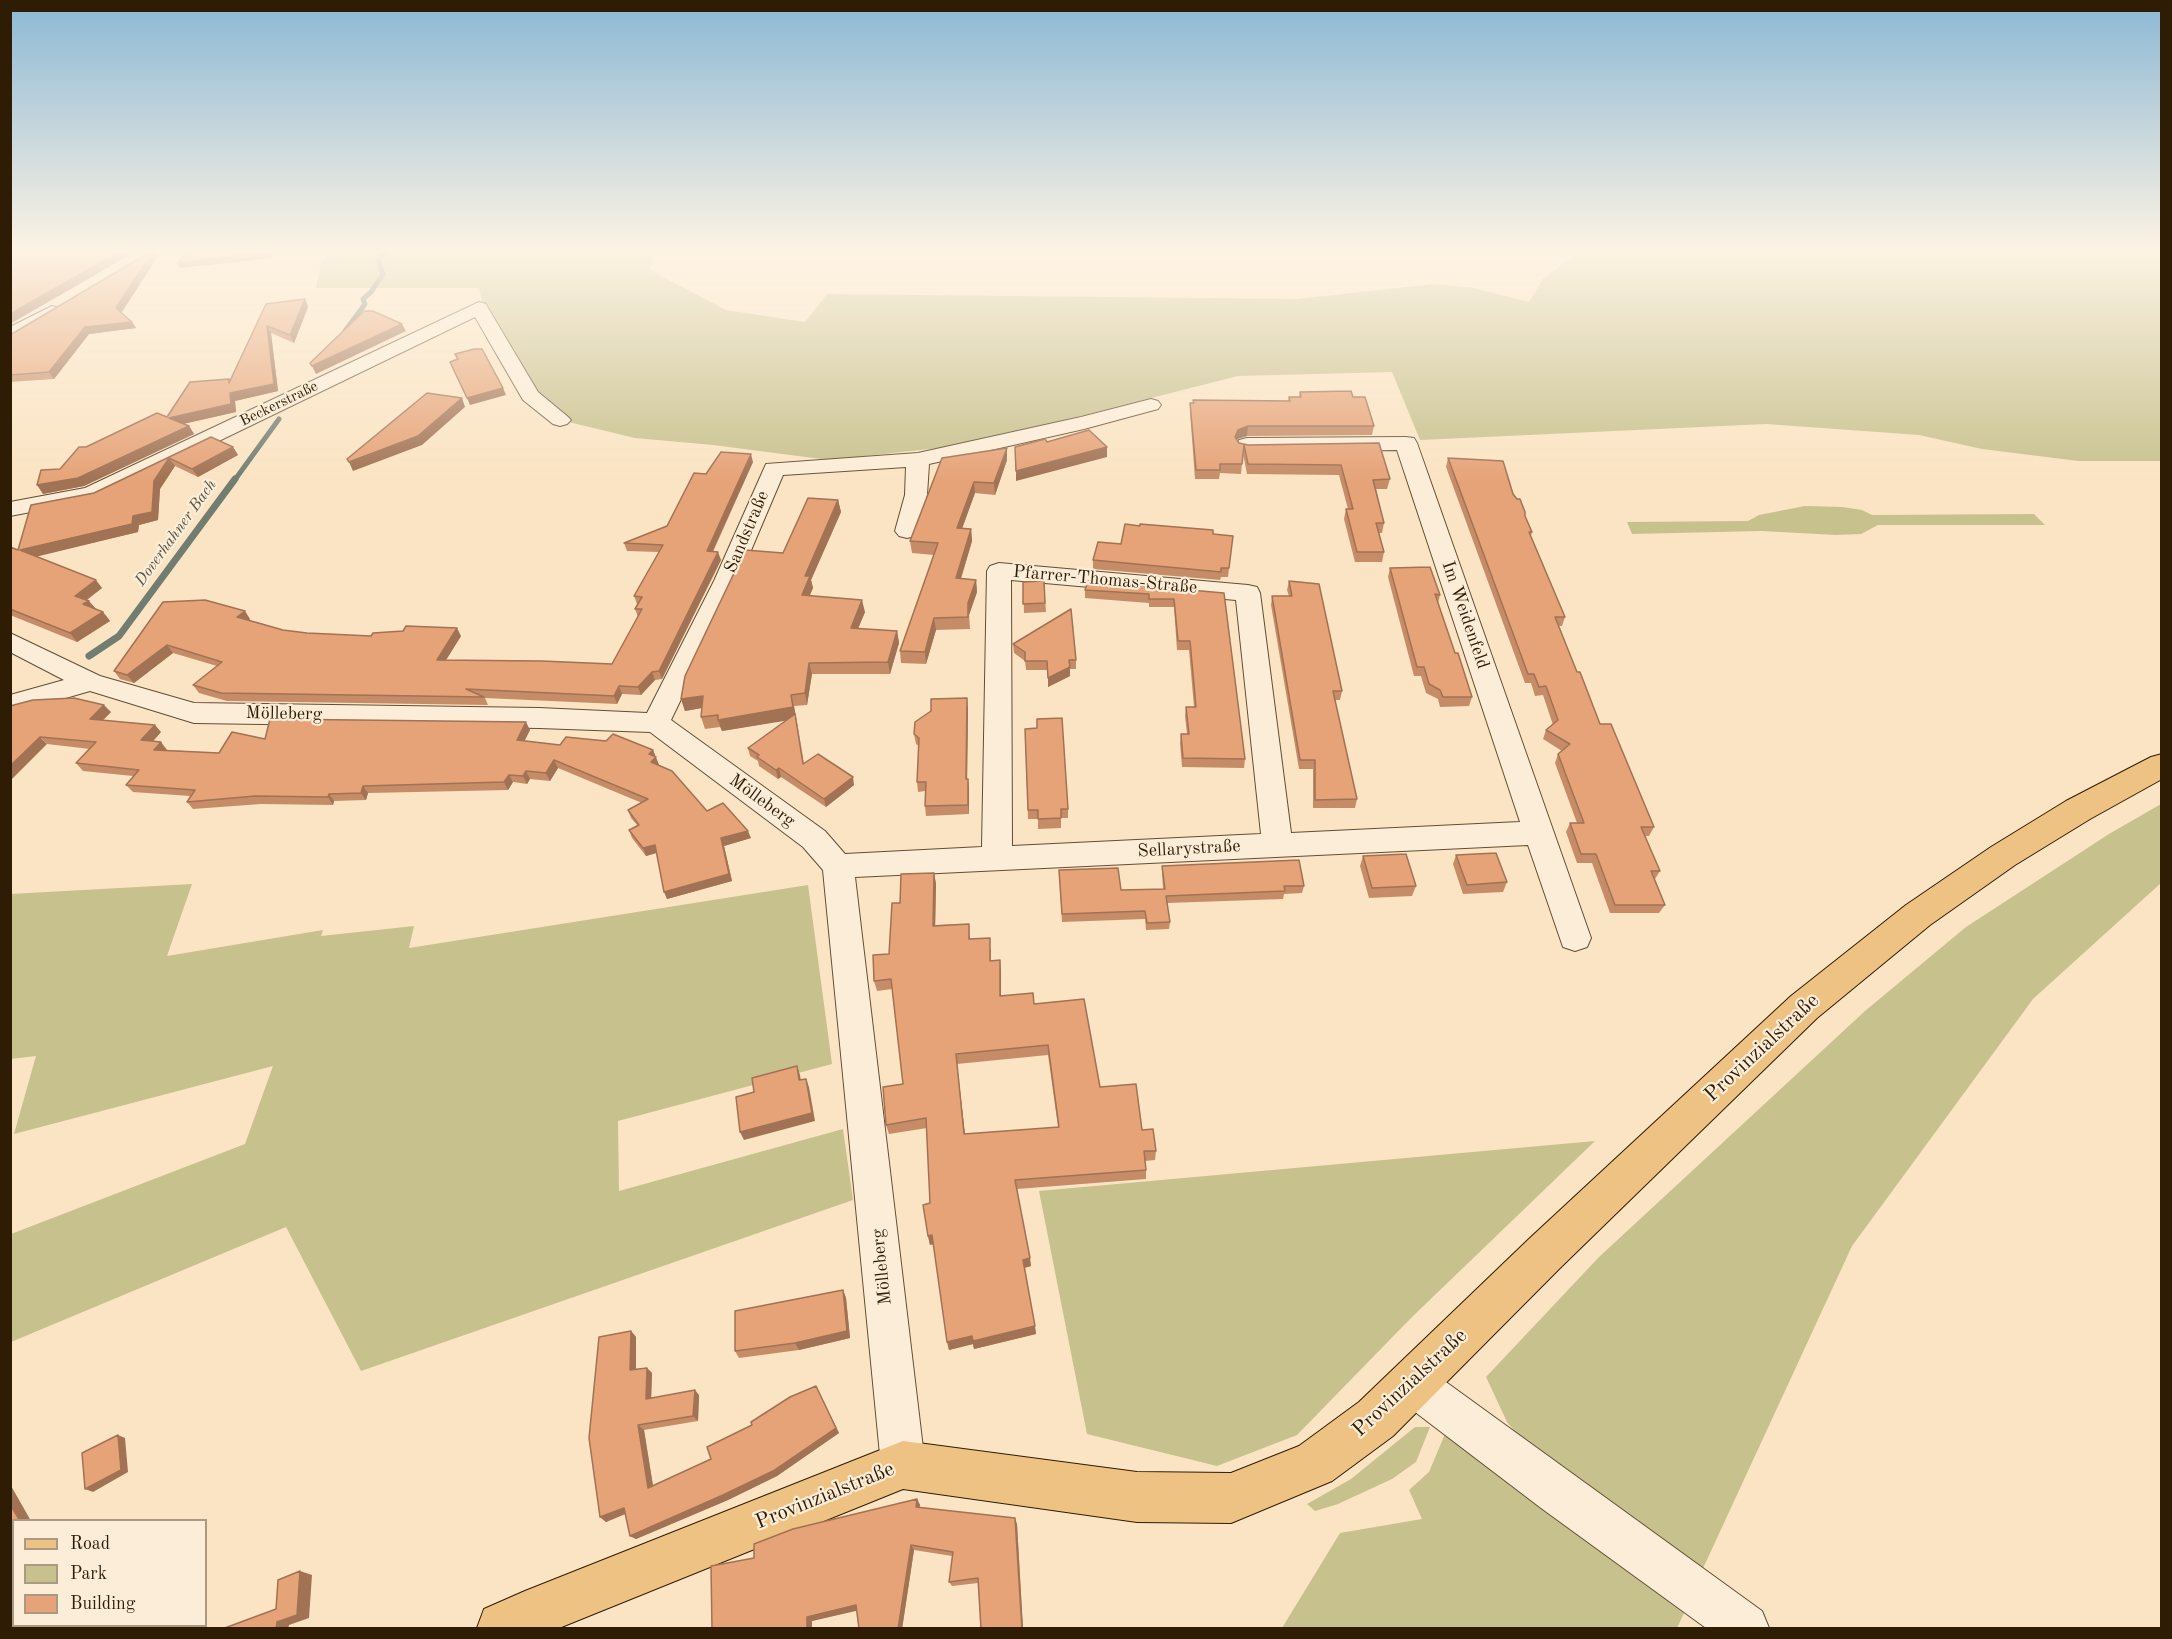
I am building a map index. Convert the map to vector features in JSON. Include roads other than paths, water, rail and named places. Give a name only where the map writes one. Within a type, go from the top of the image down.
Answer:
[{"type":"main road","name":"Provinzialstraße","points":[[503,1629],[543,1609],[903,1465],[1137,1497],[1231,1498],[1315,1464],[1376,1419],[1545,1252],[1804,1007],[1918,915],[2003,856],[2078,810],[2162,765]]},
{"type":"street","name":"Beckerstraße","points":[[10,508],[91,494],[436,328]]},
{"type":"street","name":"Beckerstraße","points":[[491,328],[530,396],[560,420]]},
{"type":"street","name":"Sandstraße","points":[[656,723],[726,581],[774,469],[918,460],[1084,423],[1151,405]]},
{"type":"street","name":"Im Weidenfeld","points":[[1247,445],[1406,443],[1575,938]]},
{"type":"street","points":[[907,531],[916,495],[918,460]]},
{"type":"street","name":"Pfarrer-Thomas-Straße","points":[[997,860],[999,571],[1248,593],[1277,844]]},
{"type":"street","name":"Mölleberg","points":[[10,641],[90,682],[194,713],[539,718],[656,723],[814,839],[838,866],[903,1465]]},
{"type":"street","points":[[10,705],[90,682]]},
{"type":"street","name":"Sellarystraße","points":[[838,866],[1539,833]]},
{"type":"street","points":[[1413,1384],[1745,1629]]},
{"type":"waterway","name":"Doverhahner Bach","points":[[234,481],[279,419]]},
{"type":"waterway","name":"Doverhahner Bach","points":[[89,656],[119,636],[235,479]]}]
